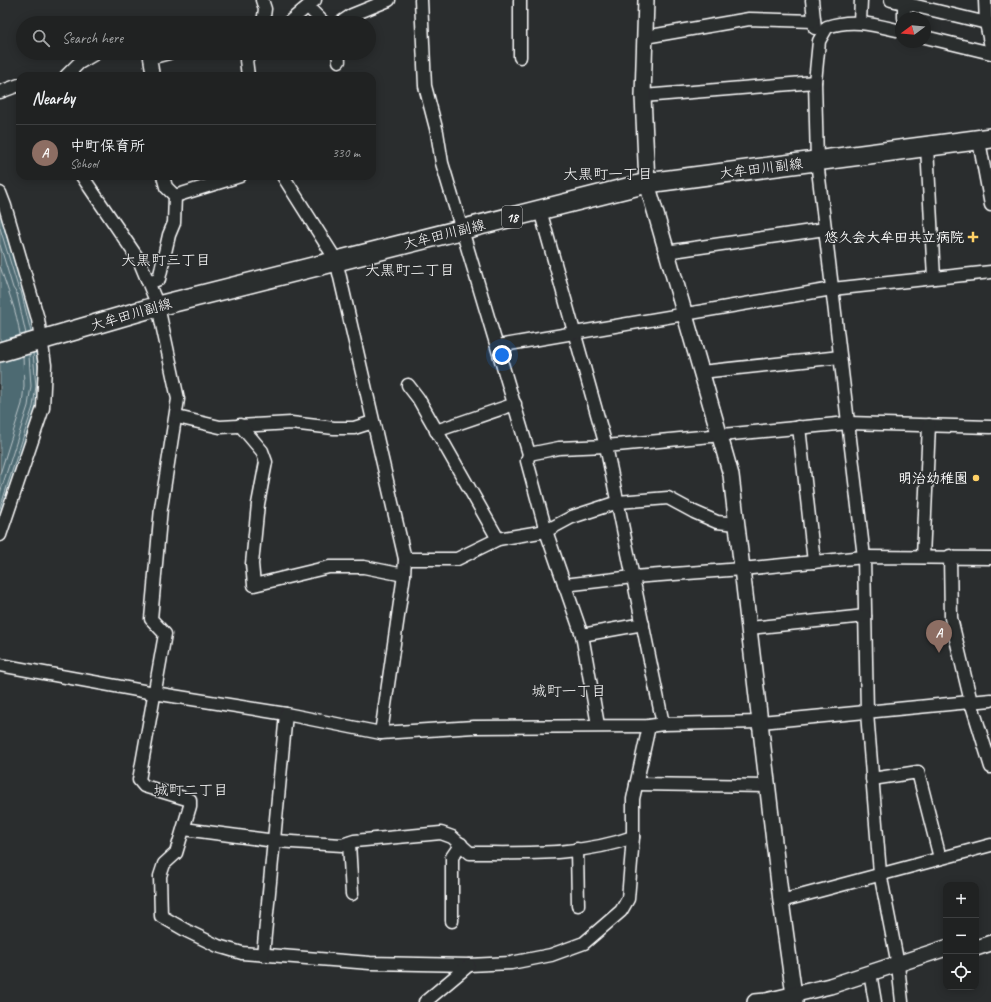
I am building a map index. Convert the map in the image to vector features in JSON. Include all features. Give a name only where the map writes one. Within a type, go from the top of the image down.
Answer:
[{"type":"main road","name":"大牟田川副線","points":[[1,351],[158,306],[646,183],[985,139]]},
{"type":"street","points":[[262,0],[265,9],[264,16]]},
{"type":"street","points":[[350,16],[389,0]]},
{"type":"street","points":[[520,0],[520,57]]},
{"type":"street","points":[[646,0],[643,96],[646,183],[731,475],[781,901],[796,1000]]},
{"type":"street","points":[[812,0],[813,21],[819,41],[815,82],[817,161],[864,557],[867,713],[880,874],[898,970],[902,1002]]},
{"type":"street","points":[[860,22],[861,0]]},
{"type":"street","points":[[891,0],[989,24]]},
{"type":"street","points":[[985,0],[991,46]]},
{"type":"street","points":[[420,1],[425,86],[437,132],[442,163],[461,230],[498,346],[529,454],[527,461],[546,531],[582,635],[598,725]]},
{"type":"street","points":[[296,16],[311,3],[319,16]]},
{"type":"street","points":[[645,37],[749,19],[813,21]]},
{"type":"street","points":[[819,41],[827,26],[840,22],[860,22],[895,30]]},
{"type":"street","points":[[931,38],[991,53]]},
{"type":"street","points":[[70,72],[84,60]]},
{"type":"street","points":[[150,60],[152,72]]},
{"type":"street","points":[[246,60],[248,72]]},
{"type":"street","points":[[643,96],[815,82]]},
{"type":"street","points":[[0,92],[16,86]]},
{"type":"street","points":[[985,139],[991,204]]},
{"type":"street","points":[[927,147],[934,278]]},
{"type":"street","points":[[85,180],[139,260],[158,306],[178,399],[177,417],[162,508],[150,619],[165,634],[139,780],[144,786],[190,800],[190,806],[176,853],[164,864],[160,876],[161,916],[218,946],[242,953],[370,963],[469,965],[511,963],[551,955],[584,943],[621,911],[628,899],[633,837],[633,799],[649,726]]},
{"type":"street","points":[[148,284],[159,279],[169,235],[174,223],[175,196],[166,187],[164,180]]},
{"type":"street","points":[[175,196],[227,180]]},
{"type":"street","points":[[286,180],[336,260],[405,559],[381,733]]},
{"type":"street","points":[[0,193],[8,214],[45,365],[43,408],[0,536]]},
{"type":"street","points":[[540,210],[606,446],[663,724]]},
{"type":"street","points":[[666,252],[825,229]]},
{"type":"street","points":[[498,346],[832,289],[991,272]]},
{"type":"street","points":[[700,372],[840,358]]},
{"type":"street","points":[[408,385],[418,398],[498,539]]},
{"type":"street","points":[[436,431],[514,404]]},
{"type":"street","points":[[177,417],[220,426],[291,423],[334,428],[354,428],[373,422]]},
{"type":"street","points":[[529,454],[559,448],[606,446],[848,423],[991,427]]},
{"type":"street","points":[[923,557],[930,425]]},
{"type":"street","points":[[240,426],[262,451],[266,462],[258,504],[253,557],[254,585],[329,567],[364,567],[404,575]]},
{"type":"street","points":[[799,427],[814,562]]},
{"type":"street","points":[[405,559],[457,559],[498,539],[546,531],[572,517],[618,502],[668,498],[717,522],[737,524]]},
{"type":"street","points":[[950,556],[951,618],[971,702],[991,767]]},
{"type":"street","points":[[564,585],[633,577],[742,569],[864,557],[950,556],[991,558]]},
{"type":"street","points":[[749,628],[865,616]]},
{"type":"street","points":[[582,635],[643,624]]},
{"type":"street","points":[[0,665],[154,693],[286,714],[381,733],[474,727],[598,725],[649,726],[663,724],[761,722],[991,700]]},
{"type":"street","points":[[263,955],[275,842],[286,714]]},
{"type":"street","points":[[872,779],[918,772],[940,858]]},
{"type":"street","points":[[636,784],[768,786]]},
{"type":"street","points":[[184,828],[275,842],[342,845],[441,833],[452,837],[470,853],[549,853],[610,845],[633,837]]},
{"type":"street","points":[[349,843],[352,894]]},
{"type":"street","points":[[452,921],[452,857],[461,844]]},
{"type":"street","points":[[781,901],[991,845]]},
{"type":"street","points":[[577,850],[578,905]]},
{"type":"street","points":[[979,937],[991,933]]},
{"type":"street","points":[[979,947],[991,943]]},
{"type":"street","points":[[898,970],[943,949]]},
{"type":"street","points":[[754,1002],[796,1000],[898,970],[943,960]]},
{"type":"street","points":[[425,1002],[469,965]]},
{"type":"street","points":[[871,978],[875,1002]]},
{"type":"water","points":[[0,214],[22,286],[24,287],[34,326],[40,386],[37,407],[0,521]]},
{"type":"place","name":"悠久会大牟田共立病院","points":[[973,237]]},
{"type":"place","name":"明治幼稚園","points":[[976,478]]},
{"type":"place","name":"中町保育所","points":[[939,653]]},
{"type":"district","name":"大黒町一丁目","points":[[608,174]]},
{"type":"district","name":"大黒町三丁目","points":[[166,260]]},
{"type":"district","name":"大黒町二丁目","points":[[410,270]]},
{"type":"district","name":"城町一丁目","points":[[569,691]]},
{"type":"district","name":"城町二丁目","points":[[191,790]]}]
